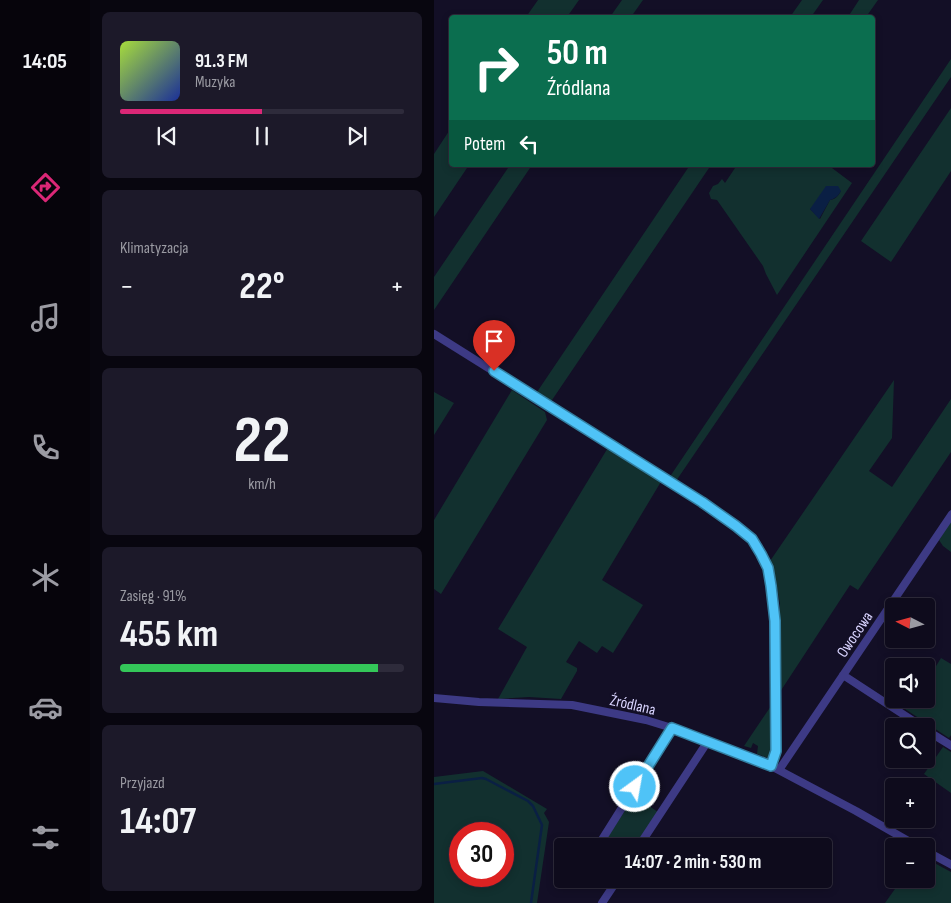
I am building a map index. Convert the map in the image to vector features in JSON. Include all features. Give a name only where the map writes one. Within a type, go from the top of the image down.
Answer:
[{"type":"street","points":[[434,335],[702,502],[752,539],[768,568],[775,621],[775,768]]},
{"type":"street","name":"Owocowa","points":[[775,768],[843,675],[951,514]]},
{"type":"street","points":[[843,675],[910,718]]},
{"type":"street","name":"Źródlana","points":[[434,698],[479,702],[572,705],[646,720],[708,741],[775,768],[903,838]]},
{"type":"street","points":[[603,838],[672,728]]},
{"type":"street","points":[[935,736],[951,746]]},
{"type":"street","points":[[644,838],[708,741]]},
{"type":"street","points":[[935,856],[951,865]]},
{"type":"street","points":[[602,903],[612,888]]},
{"type":"green space","points":[[538,0],[579,0],[568,15],[527,15]]},
{"type":"green space","points":[[622,0],[643,0],[632,15],[611,15]]},
{"type":"green space","points":[[802,0],[823,0],[812,15],[791,15]]},
{"type":"green space","points":[[859,0],[878,0],[867,15],[849,15]]},
{"type":"green space","points":[[951,59],[951,77],[676,481],[669,478]]},
{"type":"green space","points":[[951,108],[951,171],[891,262],[861,241]]},
{"type":"green space","points":[[449,131],[449,167],[468,167],[434,217],[434,154]]},
{"type":"green space","points":[[509,167],[531,167],[434,310],[434,277]]},
{"type":"green space","points":[[689,167],[710,167],[550,403],[535,395]]},
{"type":"green space","points":[[736,167],[831,167],[852,183],[777,295],[763,266],[717,200],[711,199],[709,193],[713,186],[722,179],[725,183]],"holes":[[[841,191],[835,198],[830,200],[820,219],[810,209]]]},
{"type":"green space","points":[[894,380],[892,438],[869,471],[892,487],[951,399],[951,452],[858,590],[850,585],[778,695],[780,604],[770,561]]},
{"type":"green space","points":[[512,390],[545,412],[547,420],[441,594],[434,589],[434,520]]},
{"type":"green space","points":[[434,392],[454,403],[434,435]]},
{"type":"green space","points":[[609,446],[662,480],[602,580],[643,605],[613,653],[602,646],[597,653],[579,641],[566,662],[577,668],[577,671],[561,699],[529,697],[498,699],[527,647],[498,629]]},
{"type":"green space","points":[[951,521],[951,552],[939,540]]},
{"type":"green space","points":[[941,658],[951,664],[952,734],[949,738],[935,729],[935,718],[919,718],[904,708],[935,708],[935,668]]},
{"type":"green space","points":[[771,706],[772,752],[768,758],[757,754],[758,746],[753,743],[751,748],[744,746]]},
{"type":"green space","points":[[943,747],[951,752],[951,793],[935,782],[935,778],[930,778],[924,774],[928,768],[935,768],[935,758]]},
{"type":"green space","points":[[483,771],[547,809],[544,813],[549,822],[537,903],[434,903],[434,777]]},
{"type":"green space","points":[[634,796],[658,812],[640,838],[607,838]]},
{"type":"green space","points":[[935,863],[951,872],[951,903],[885,903],[896,888],[935,888]]},
{"type":"water","points":[[826,186],[838,186],[841,191],[837,197],[830,200],[819,219],[810,209]]},
{"type":"waterway","points":[[434,784],[482,778],[528,801],[533,806],[542,825],[531,903]]},
{"type":"route","points":[[494,371],[702,502],[746,532],[768,568],[775,621],[776,751],[771,766],[672,728],[635,787]]}]
